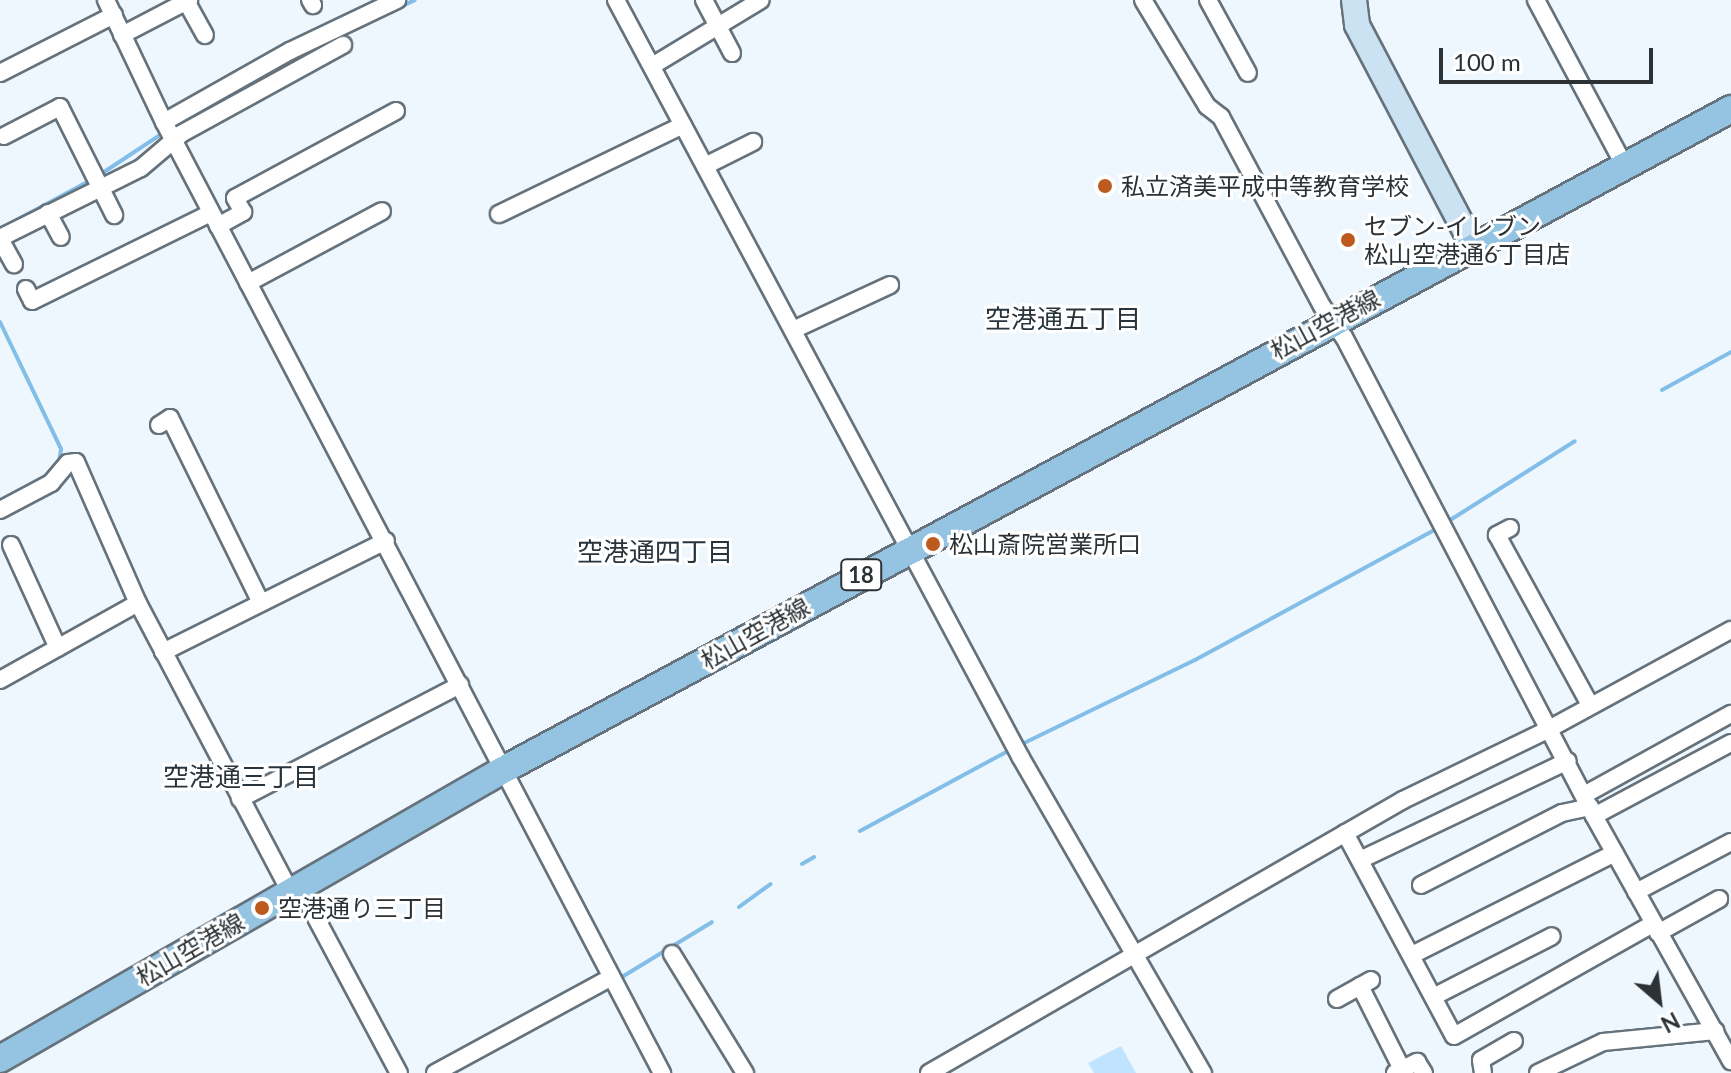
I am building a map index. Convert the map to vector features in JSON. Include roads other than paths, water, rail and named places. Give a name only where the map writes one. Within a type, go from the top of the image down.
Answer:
[{"type":"main road","name":"松山空港線","points":[[0,1059],[503,770],[1332,320],[1731,109]]},
{"type":"street","points":[[106,0],[173,140],[386,541],[608,979],[662,1073]]},
{"type":"street","points":[[164,122],[290,51],[397,0]]},
{"type":"street","points":[[616,0],[655,64]]},
{"type":"street","points":[[626,0],[683,125],[1021,758],[1135,950],[1203,1073]]},
{"type":"street","points":[[704,0],[732,53]]},
{"type":"street","points":[[655,64],[761,0]]},
{"type":"street","points":[[1143,0],[1207,106],[1221,117],[1551,728],[1589,806],[1731,1061]]},
{"type":"street","points":[[1354,0],[1357,25],[1473,246]]},
{"type":"street","points":[[1536,0],[1556,22],[1574,86],[1624,165]]},
{"type":"street","points":[[122,35],[188,1],[205,35]]},
{"type":"street","points":[[1205,5],[1232,60],[1248,73]]},
{"type":"street","points":[[0,73],[114,15]]},
{"type":"street","points":[[14,264],[0,239],[97,181],[141,168],[173,140],[341,51]]},
{"type":"street","points":[[4,136],[60,107],[114,215]]},
{"type":"street","points":[[26,289],[32,301],[100,260],[214,219],[243,212],[235,198],[396,111]]},
{"type":"street","points":[[499,214],[683,125]]},
{"type":"street","points":[[705,166],[753,142]]},
{"type":"street","points":[[248,283],[382,211]]},
{"type":"street","points":[[48,213],[61,237]]},
{"type":"street","points":[[793,330],[890,285]]},
{"type":"street","points":[[159,425],[170,418],[261,603]]},
{"type":"street","points":[[0,510],[51,483],[68,463],[76,462],[138,603],[240,799],[399,1073]]},
{"type":"street","points":[[1510,528],[1497,535],[1540,598],[1590,705]]},
{"type":"street","points":[[163,652],[386,541]]},
{"type":"street","points":[[11,545],[58,648]]},
{"type":"street","points":[[0,680],[138,603]]},
{"type":"street","points":[[931,1073],[1135,950],[1345,833],[1551,728],[1731,630]]},
{"type":"street","points":[[240,799],[460,685]]},
{"type":"street","points":[[1589,806],[1731,714]]},
{"type":"street","points":[[1421,885],[1562,813],[1589,806],[1731,743]]},
{"type":"street","points":[[1360,860],[1568,761]]},
{"type":"street","points":[[1345,833],[1454,1036],[1655,928],[1719,899]]},
{"type":"street","points":[[1636,892],[1731,842]]},
{"type":"street","points":[[1412,955],[1615,853]]},
{"type":"street","points":[[1435,996],[1552,936]]},
{"type":"street","points":[[672,954],[697,979],[738,1046],[745,1073]]},
{"type":"street","points":[[444,1071],[608,979]]},
{"type":"street","points":[[1337,999],[1366,983],[1398,1071],[1417,1062],[1424,1073]]},
{"type":"street","points":[[1538,1073],[1591,1044],[1715,1031]]},
{"type":"street","points":[[1483,1073],[1481,1060],[1514,1041]]},
{"type":"waterway","points":[[179,125],[300,55],[415,0]]},
{"type":"waterway","points":[[101,174],[160,135]]},
{"type":"waterway","points":[[0,229],[93,179]]},
{"type":"waterway","points":[[0,322],[61,449],[59,464]]},
{"type":"waterway","points":[[1662,390],[1731,352]]},
{"type":"waterway","points":[[1447,522],[1575,441]]},
{"type":"waterway","points":[[34,483],[50,473]]},
{"type":"waterway","points":[[1020,745],[1195,660],[1436,529]]},
{"type":"waterway","points":[[860,831],[1010,750]]},
{"type":"waterway","points":[[802,864],[814,857]]},
{"type":"waterway","points":[[739,907],[771,884]]},
{"type":"waterway","points":[[617,980],[712,922]]},
{"type":"place","name":"私立済美平成中等教育学校","points":[[1105,186]]},
{"type":"place","name":"セブン-イレブン 松山空港通6丁目店","points":[[1348,240]]},
{"type":"place","name":"松山斎院営業所口","points":[[933,544]]},
{"type":"place","name":"空港通り三丁目","points":[[262,908]]},
{"type":"district","name":"空港通五丁目","points":[[1063,319]]},
{"type":"district","name":"空港通四丁目","points":[[655,552]]},
{"type":"district","name":"空港通三丁目","points":[[241,777]]}]
